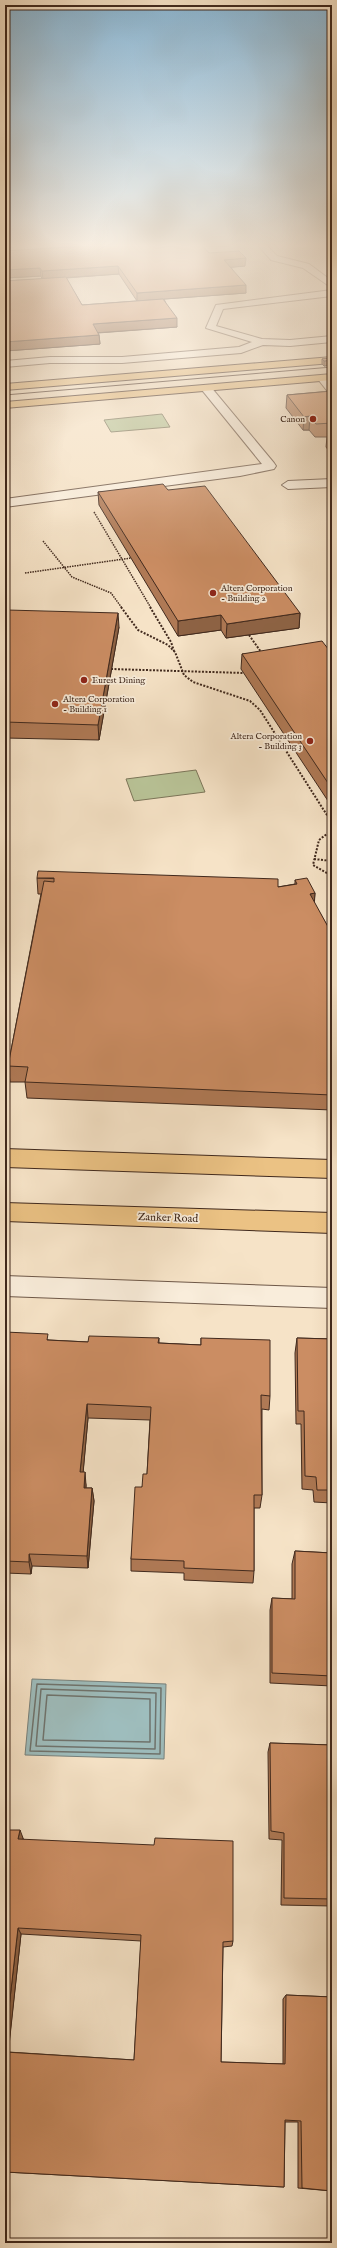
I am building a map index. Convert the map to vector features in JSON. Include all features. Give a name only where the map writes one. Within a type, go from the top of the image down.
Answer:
[{"type":"main road","points":[[5,387],[332,360]]},
{"type":"main road","points":[[5,405],[327,378]]},
{"type":"main road","points":[[5,1158],[332,1169]]},
{"type":"main road","name":"Zanker Road","points":[[5,1212],[332,1223]]},
{"type":"lane","points":[[5,358],[50,354],[120,354],[195,348]]},
{"type":"lane","points":[[5,364],[50,360],[122,360],[202,354],[242,350],[247,348]]},
{"type":"lane","points":[[327,378],[332,390]]},
{"type":"lane","points":[[5,503],[240,472],[270,466],[206,388]]},
{"type":"lane","points":[[288,485],[332,483]]},
{"type":"lane","points":[[5,1286],[332,1298]]},
{"type":"path","points":[[82,493],[171,642],[184,675],[193,682],[250,701],[260,710],[332,822]]},
{"type":"path","points":[[43,541],[58,558],[62,567],[72,577],[111,593],[138,630],[168,645],[175,652]]},
{"type":"path","points":[[25,573],[131,558]]},
{"type":"path","points":[[249,635],[261,652]]},
{"type":"path","points":[[111,669],[244,673]]},
{"type":"path","points":[[332,830],[326,832],[318,840],[314,851],[313,865],[332,876]]},
{"type":"path","points":[[314,859],[332,861]]},
{"type":"green space","points":[[162,414],[170,427],[111,432],[104,420]]},
{"type":"green space","points":[[196,770],[205,792],[134,801],[126,779]]},
{"type":"water","points":[[32,1679],[166,1684],[164,1759],[25,1755]]},
{"type":"building","points":[[332,358],[332,360],[324,361],[322,359]]},
{"type":"building","points":[[332,391],[332,423],[316,424],[310,416],[304,417],[287,395]]},
{"type":"building","points":[[327,433],[332,433],[332,439]]},
{"type":"building","name":"Altera Corporation - Building 2","points":[[163,484],[168,490],[205,486],[300,613],[227,624],[221,615],[178,621],[98,492]]},
{"type":"building","name":"Altera Corporation - Building 1","points":[[7,610],[118,613],[98,725],[5,722],[5,617]]},
{"type":"building","name":"Altera Corporation - Building 3","points":[[322,641],[329,650],[332,650],[332,789],[242,654]]},
{"type":"building","points":[[38,871],[278,879],[278,887],[297,884],[295,880],[307,878],[315,893],[310,894],[332,934],[332,1095],[25,1082],[28,1067],[8,1066],[44,881],[54,882],[54,878],[37,878]]},
{"type":"building","points":[[5,1332],[48,1334],[47,1340],[88,1342],[89,1336],[159,1338],[158,1343],[201,1345],[201,1338],[270,1340],[270,1396],[261,1395],[262,1495],[254,1495],[254,1571],[184,1568],[184,1561],[131,1559],[135,1487],[142,1487],[143,1474],[147,1474],[151,1407],[87,1404],[80,1472],[85,1472],[84,1488],[92,1488],[87,1556],[29,1554],[29,1562],[5,1561]]},
{"type":"building","points":[[297,1338],[332,1339],[332,1490],[317,1490],[316,1477],[305,1476],[304,1411],[298,1411]]},
{"type":"building","points":[[295,1551],[332,1553],[332,1676],[272,1673],[272,1598],[295,1599]]},
{"type":"building","points":[[270,1743],[332,1745],[332,1899],[284,1898],[284,1833],[271,1831]]},
{"type":"building","points":[[5,1830],[20,1830],[18,1839],[154,1845],[155,1838],[233,1841],[233,1941],[223,1942],[221,2062],[285,2064],[286,1995],[332,1997],[332,2191],[302,2188],[301,2121],[285,2120],[284,2187],[5,2172],[5,2052],[134,2060],[141,1935],[18,1928],[5,2043]]},
{"type":"tram line","points":[[5,395],[332,367]]},
{"type":"place","name":"Canon","points":[[313,419]]},
{"type":"place","name":"Altera Corporation - Building 2","points":[[213,593]]},
{"type":"place","name":"Eurest Dining","points":[[84,680]]},
{"type":"place","name":"Altera Corporation - Building 1","points":[[55,704]]},
{"type":"place","name":"Altera Corporation - Building 3","points":[[310,741]]}]
